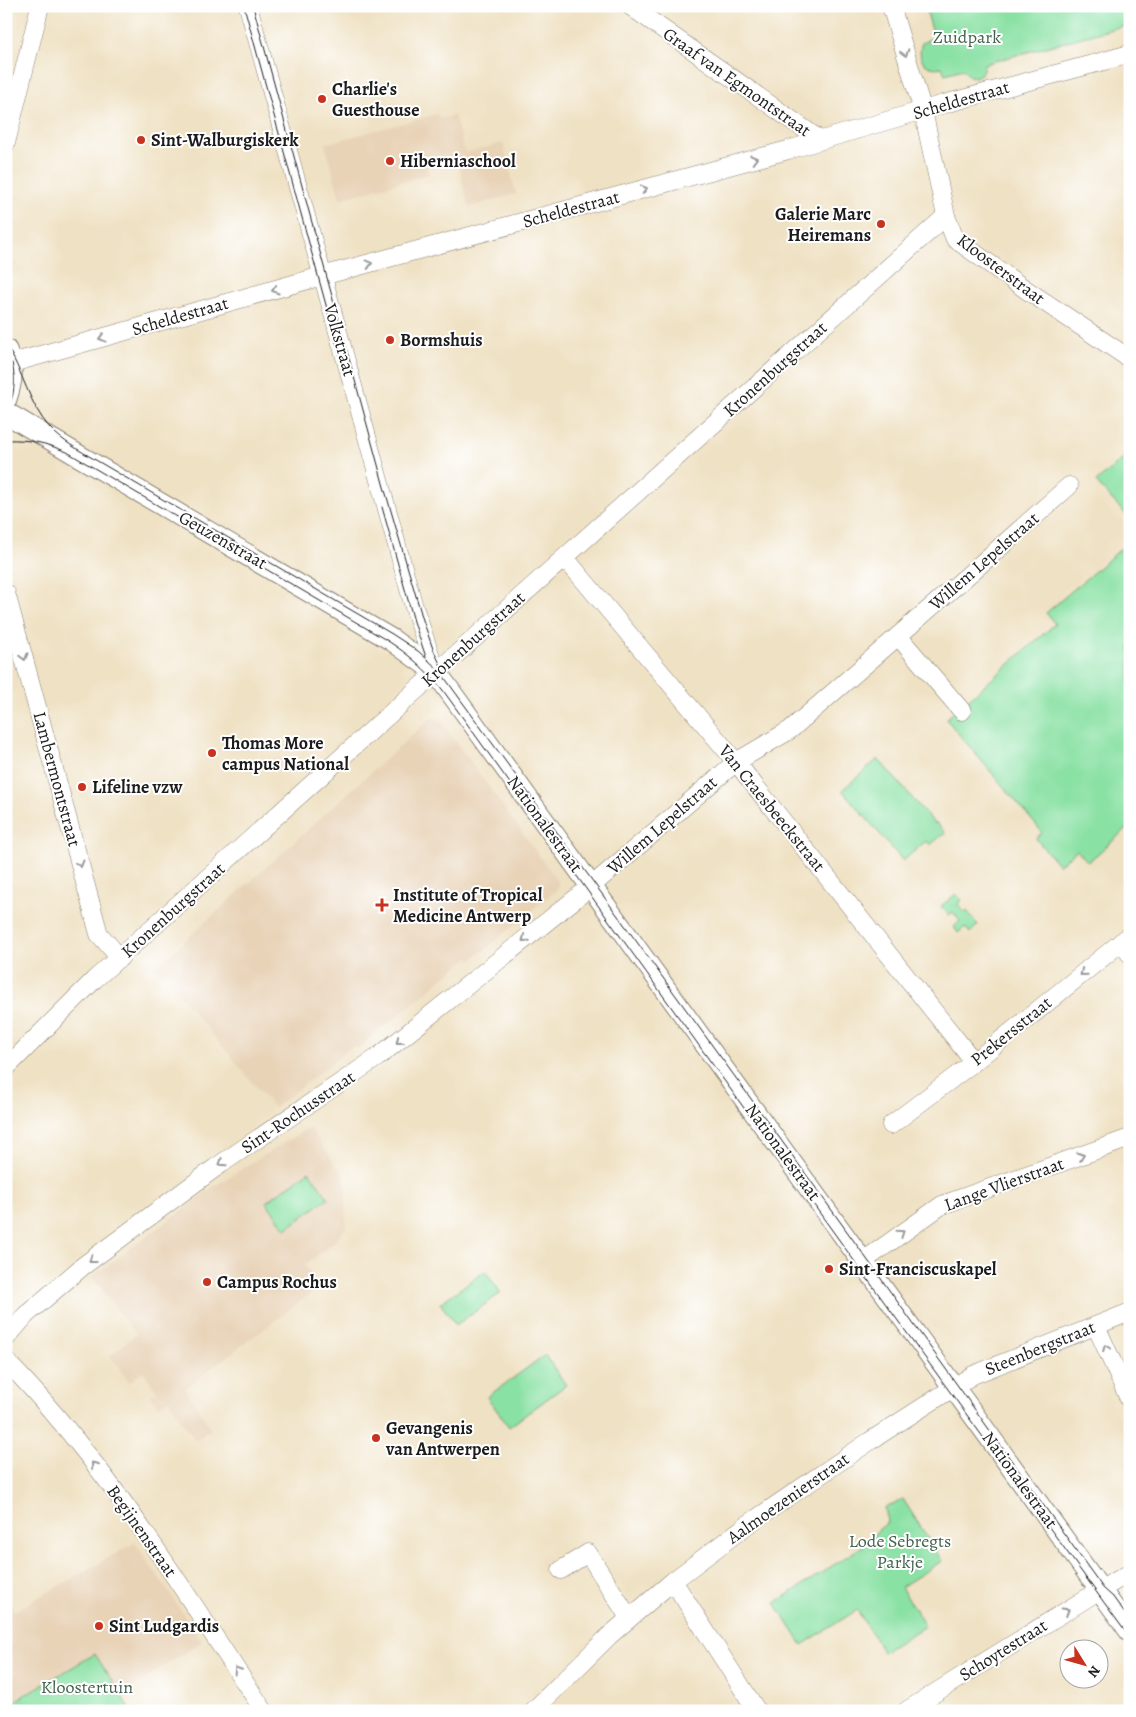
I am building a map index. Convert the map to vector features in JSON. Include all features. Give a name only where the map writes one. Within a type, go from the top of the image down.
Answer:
[{"type":"street","points":[[6,143],[40,6]]},
{"type":"street","name":"Volkstraat","points":[[248,6],[414,607],[436,672]]},
{"type":"street","name":"Graaf van Egmontstraat","points":[[630,6],[820,140]]},
{"type":"street","name":"Kloosterstraat","points":[[891,6],[923,111],[946,216],[954,239],[1130,359]]},
{"type":"street","name":"Scheldestraat","points":[[9,357],[322,276],[1130,54]]},
{"type":"street","name":"Kronenburgstraat","points":[[6,1068],[94,980],[946,216]]},
{"type":"street","points":[[6,400],[10,388],[9,357]]},
{"type":"street","name":"Geuzenstraat","points":[[6,413],[392,640],[436,672]]},
{"type":"street","name":"Willem Lepelstraat","points":[[590,886],[736,762],[790,730],[1069,486]]},
{"type":"street","name":"Van Craesbeeckstraat","points":[[565,558],[736,762],[974,1062]]},
{"type":"street","name":"Lambermontstraat","points":[[6,593],[99,934],[120,958]]},
{"type":"street","points":[[898,636],[962,711]]},
{"type":"street","name":"Nationalestraat","points":[[436,672],[1130,1631]]},
{"type":"street","name":"Sint-Rochusstraat","points":[[6,1338],[26,1315],[83,1266],[215,1168],[378,1057],[590,886]]},
{"type":"street","name":"Prekersstraat","points":[[891,1125],[1127,944]]},
{"type":"street","name":"Lange Vlierstraat","points":[[862,1262],[942,1205],[1130,1138]]},
{"type":"street","name":"Steenbergstraat","points":[[953,1388],[973,1376],[1130,1312]]},
{"type":"street","points":[[1096,1326],[1130,1401]]},
{"type":"street","name":"Begijnenstraat","points":[[6,1361],[33,1389],[111,1486],[191,1600],[264,1711]]},
{"type":"street","name":"Aalmoezenierstraat","points":[[533,1711],[573,1670],[629,1618],[673,1581],[756,1519],[870,1441],[953,1388]]},
{"type":"street","points":[[561,1570],[588,1553],[629,1618]]},
{"type":"street","name":"Schoytestraat","points":[[906,1711],[1130,1573]]},
{"type":"street","points":[[673,1581],[757,1711]]},
{"type":"shaded area","name":"Hiberniaschool","points":[[437,114],[439,119],[454,115],[465,153],[503,143],[516,194],[469,207],[457,159],[427,167],[429,174],[340,199],[325,144]]},
{"type":"shaded area","name":"Institute of Tropical Medicine Antwerp","points":[[431,718],[438,718],[456,742],[551,872],[558,883],[558,888],[472,960],[469,957],[357,1049],[354,1045],[274,1108],[156,967]]},
{"type":"shaded area","name":"Campus Rochus","points":[[309,1127],[345,1178],[346,1228],[333,1243],[305,1265],[321,1286],[185,1388],[211,1429],[195,1441],[169,1400],[158,1406],[150,1395],[157,1391],[143,1371],[130,1382],[110,1356],[136,1334],[92,1277],[213,1187]]},
{"type":"shaded area","name":"Sint Ludgardis","points":[[135,1543],[202,1641],[121,1695],[95,1655],[6,1706],[6,1597],[14,1611]]},
{"type":"green space","name":"Zuidpark","points":[[925,6],[1130,6],[1130,24],[984,64],[982,73],[976,77],[969,76],[963,69],[945,74],[942,67],[931,67],[921,59],[920,49],[922,43],[934,37]]},
{"type":"green space","points":[[1125,457],[1130,462],[1130,519],[1096,482]]},
{"type":"green space","points":[[1130,541],[1130,826],[1088,862],[1077,850],[1059,865],[1036,839],[1042,832],[946,719],[1055,624],[1046,613]]},
{"type":"green space","points":[[878,759],[945,833],[930,845],[926,841],[903,861],[842,790]]},
{"type":"green space","points":[[956,894],[962,900],[958,904],[965,913],[967,911],[978,925],[970,933],[965,927],[958,933],[954,927],[960,921],[953,912],[949,915],[941,906]]},
{"type":"green space","points":[[309,1171],[328,1198],[286,1229],[266,1202]]},
{"type":"green space","points":[[485,1271],[501,1293],[456,1325],[440,1303]]},
{"type":"green space","points":[[545,1355],[566,1385],[509,1427],[487,1397]]},
{"type":"green space","name":"Lode Sebregts Parkje","points":[[903,1499],[942,1561],[901,1587],[925,1626],[883,1652],[857,1610],[802,1645],[775,1603],[869,1542],[877,1531],[888,1522],[885,1508]]},
{"type":"green space","name":"Kloostertuin","points":[[95,1654],[131,1711],[6,1711],[6,1706]]},
{"type":"tram line","points":[[244,6],[343,367]]},
{"type":"tram line","points":[[253,6],[384,487],[423,620],[443,670]]},
{"type":"tram line","points":[[6,345],[43,419],[65,441],[392,634],[418,651],[439,670],[813,1184],[1103,1588],[1113,1597],[1130,1621]]},
{"type":"tram line","points":[[6,412],[14,388],[12,363]]},
{"type":"tram line","points":[[6,440],[37,442],[67,452],[388,641],[410,657],[429,675],[442,689],[855,1262],[1130,1638]]},
{"type":"tram line","points":[[382,507],[415,625],[426,657]]},
{"type":"place","name":"Charlie's Guesthouse","points":[[322,99]]},
{"type":"place","name":"Sint-Walburgiskerk","points":[[141,140]]},
{"type":"place","name":"Hiberniaschool","points":[[390,161]]},
{"type":"place","name":"Galerie Marc Heiremans","points":[[881,224]]},
{"type":"place","name":"Bormshuis","points":[[390,340]]},
{"type":"place","name":"Thomas More campus National","points":[[212,753]]},
{"type":"place","name":"Lifeline vzw","points":[[82,787]]},
{"type":"place","name":"Institute of Tropical Medicine Antwerp","points":[[382,905]]},
{"type":"place","name":"Sint-Franciscuskapel","points":[[829,1269]]},
{"type":"place","name":"Campus Rochus","points":[[207,1282]]},
{"type":"place","name":"Gevangenis van Antwerpen","points":[[376,1438]]},
{"type":"place","name":"Sint Ludgardis","points":[[99,1626]]}]
